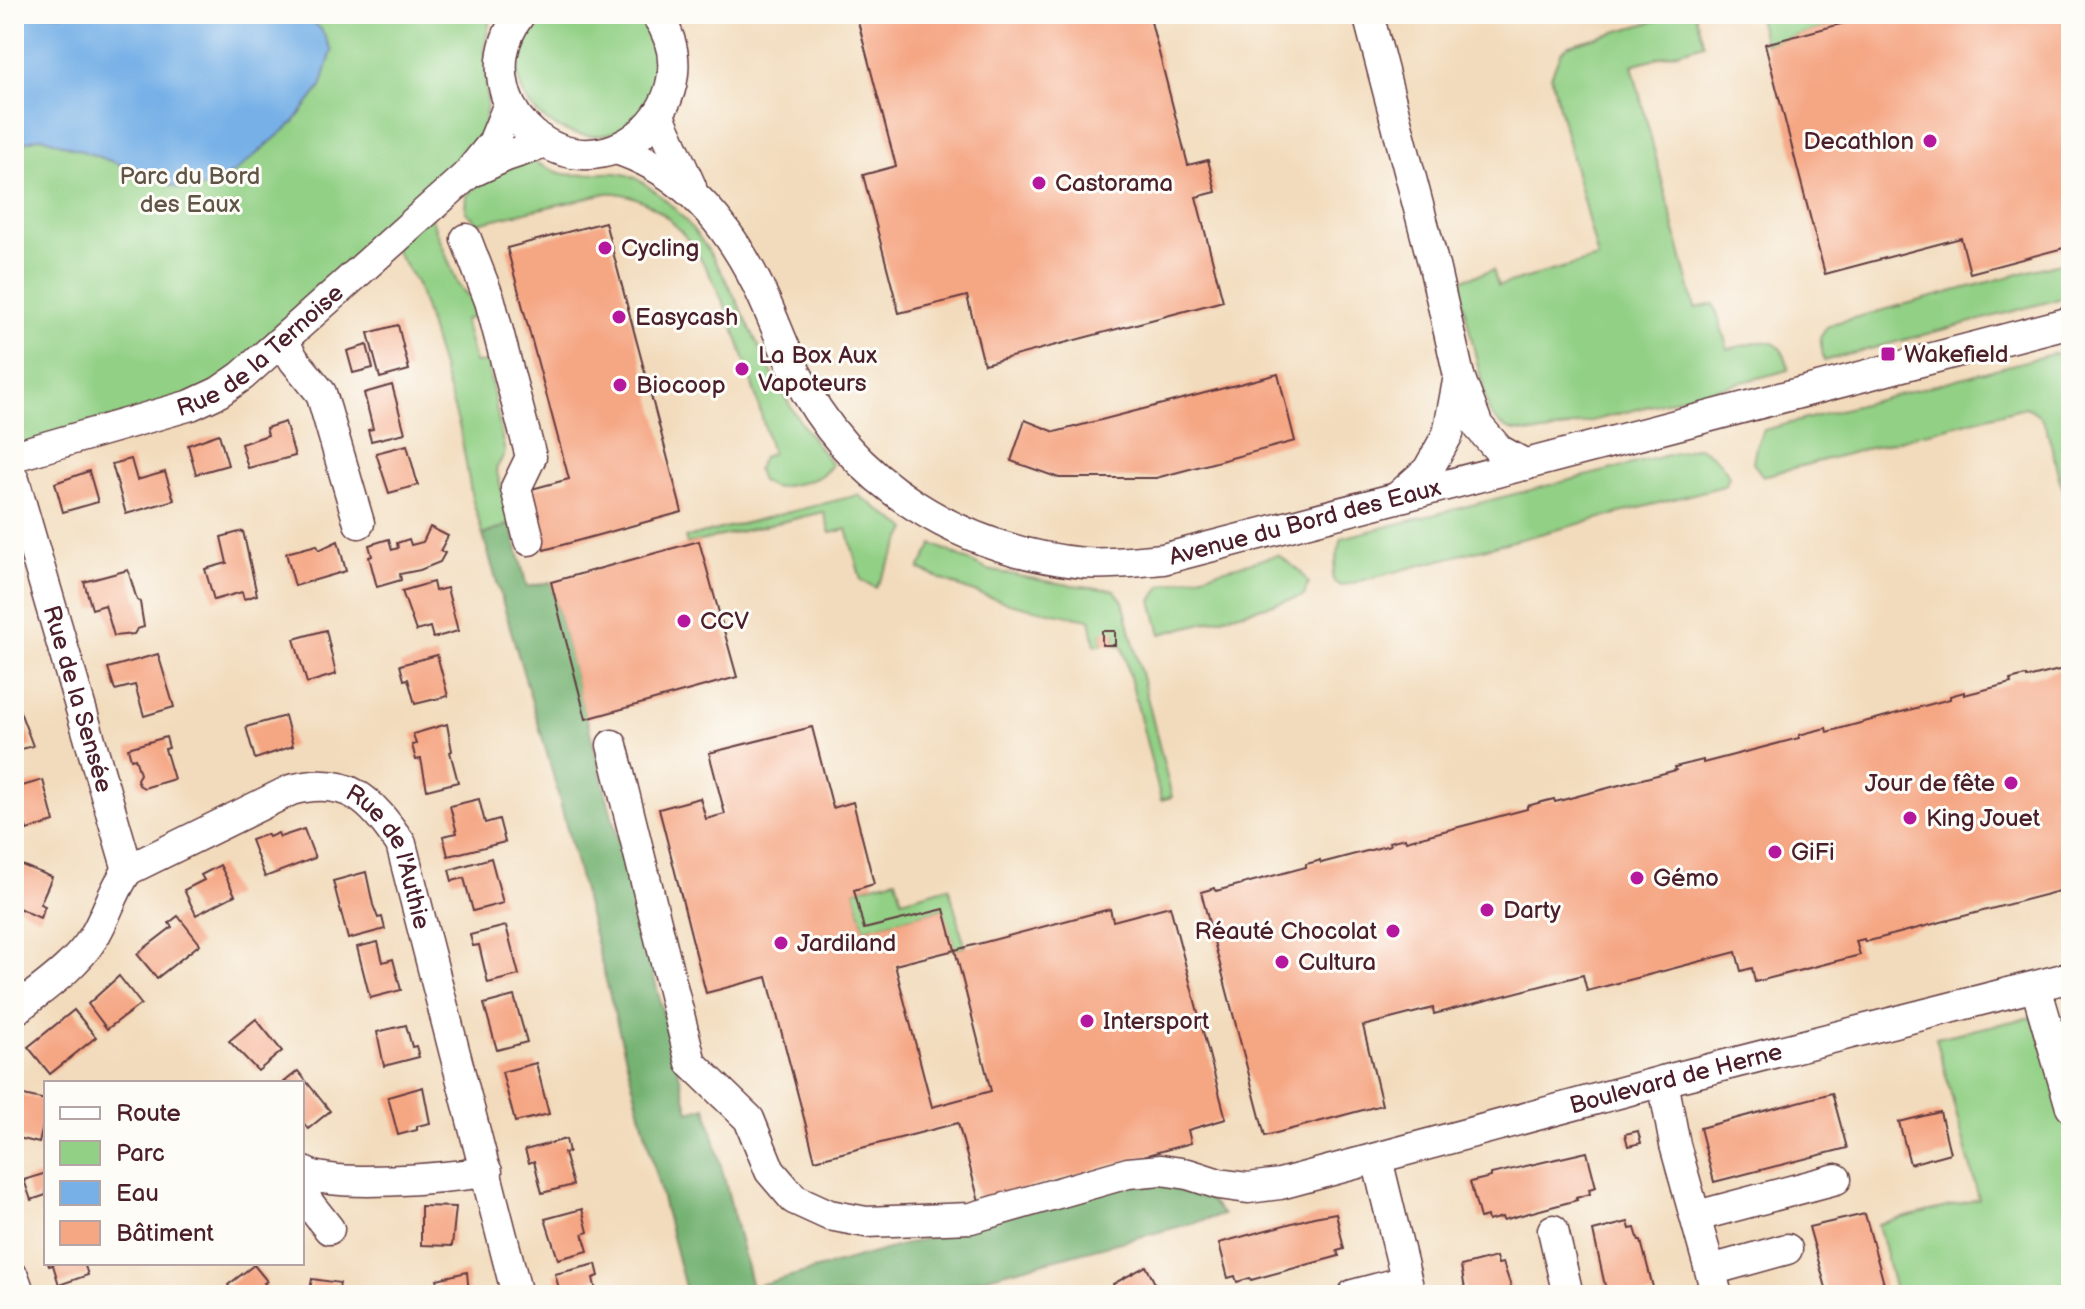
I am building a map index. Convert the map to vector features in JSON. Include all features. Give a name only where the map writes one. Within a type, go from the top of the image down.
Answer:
[{"type":"street","points":[[512,19],[502,53],[501,79],[509,104],[523,126],[545,143],[576,153],[596,153],[616,149],[640,136],[659,116],[669,96],[674,75],[673,54],[667,33],[656,14]]},
{"type":"street","points":[[1368,14],[1435,270],[1459,376],[1478,426],[1499,450],[1526,465]]},
{"type":"street","name":"Rue de la Ternoise","points":[[14,456],[191,405],[219,392],[283,341],[467,175],[493,143],[509,104]]},
{"type":"street","name":"Avenue du Bord des Eaux","points":[[659,116],[697,197],[738,251],[756,282],[796,373],[834,432],[897,493],[933,518],[974,538],[1049,558],[1088,563],[1163,559],[2071,322]]},
{"type":"street","name":"Rue de la Ternoise","points":[[467,175],[506,156],[545,143]]},
{"type":"street","name":"Avenue du Bord des Eaux","points":[[616,149],[656,165],[697,197]]},
{"type":"street","points":[[466,239],[490,301],[531,457],[516,488],[529,540]]},
{"type":"street","points":[[283,341],[321,393],[359,523]]},
{"type":"street","points":[[1398,498],[1428,470],[1448,434],[1459,376]]},
{"type":"street","name":"Rue de la Sensée","points":[[14,480],[128,870]]},
{"type":"street","name":"Boulevard de Herne","points":[[612,745],[691,1063],[749,1119],[770,1171],[794,1199],[829,1215],[866,1222],[971,1218],[1128,1173],[1161,1170],[1248,1188],[1280,1184],[1663,1081],[2071,977]]},
{"type":"street","name":"Rue de l'Authie","points":[[128,870],[291,790],[315,784],[343,788],[366,801],[382,817],[401,844],[517,1295]]},
{"type":"street","points":[[14,1011],[76,961],[93,938],[116,886],[128,870]]},
{"type":"street","points":[[2036,987],[2071,1107]]},
{"type":"street","points":[[1663,1081],[1675,1145],[1714,1282],[1787,1249]]},
{"type":"street","points":[[1353,1295],[1408,1288],[1377,1159]]},
{"type":"street","points":[[307,1174],[342,1180],[441,1178],[487,1172]]},
{"type":"street","points":[[1697,1216],[1836,1179]]},
{"type":"street","points":[[304,1197],[329,1229]]},
{"type":"street","points":[[1553,1230],[1568,1295]]},
{"type":"street","points":[[14,1278],[20,1295]]},
{"type":"green space","name":"Parc du Bord des Eaux","points":[[14,14],[491,14],[485,46],[485,120],[467,175],[428,210],[458,285],[476,305],[477,316],[464,320],[475,363],[487,362],[505,453],[496,469],[511,524],[483,535],[472,498],[460,429],[425,310],[416,282],[391,244],[242,376],[14,456]]},
{"type":"green space","points":[[541,14],[636,14],[651,34],[659,67],[643,111],[618,131],[588,136],[559,128],[534,110],[519,83],[520,51]]},
{"type":"green space","points":[[1680,14],[1695,14],[1704,44],[1632,65],[1695,308],[1714,304],[1728,349],[1759,342],[1774,344],[1785,357],[1789,370],[1545,433],[1507,428],[1489,412],[1458,281],[1493,270],[1498,286],[1598,258],[1551,76],[1561,52],[1569,45]]},
{"type":"green space","points":[[1757,14],[1866,14],[1867,17],[1765,44]]},
{"type":"green space","points":[[530,160],[564,174],[628,175],[664,199],[706,247],[792,408],[832,464],[827,470],[806,482],[774,488],[761,481],[757,469],[763,457],[772,453],[752,382],[722,299],[702,261],[678,228],[650,205],[612,193],[478,223],[466,212],[467,195],[491,173]]},
{"type":"green space","points":[[2071,260],[2071,296],[1824,361],[1820,338],[1827,327],[1835,323]]},
{"type":"green space","points":[[2056,353],[2071,365],[2071,502],[2059,478],[2043,422],[2036,412],[2025,407],[1763,476],[1753,463],[1756,446],[1764,430]]},
{"type":"green space","points":[[1699,447],[1724,467],[1729,477],[1724,486],[1341,586],[1334,582],[1332,576],[1342,538]]},
{"type":"green space","points":[[858,495],[907,529],[876,588],[861,580],[847,529],[830,533],[824,512],[687,544],[685,538]]},
{"type":"green space","points":[[511,524],[527,587],[551,582],[689,1112],[706,1107],[752,1287],[1140,1179],[1195,1183],[1223,1215],[920,1295],[687,1295],[551,767],[483,535]]},
{"type":"green space","points":[[933,544],[988,570],[1114,590],[1123,601],[1172,797],[1161,800],[1122,645],[1115,645],[1115,632],[1102,632],[1102,645],[1095,645],[1090,619],[1002,601],[919,569]]},
{"type":"green space","points":[[1278,555],[1300,571],[1308,583],[1304,596],[1161,634],[1152,601],[1161,586]]},
{"type":"green space","points":[[896,879],[902,900],[949,887],[965,947],[955,950],[943,909],[864,929],[854,890]]},
{"type":"green space","points":[[2032,1017],[2071,1117],[2071,1295],[1896,1295],[1878,1224],[1979,1199],[1936,1038]]},
{"type":"water","points":[[14,14],[304,14],[321,29],[332,51],[321,87],[293,123],[234,173],[202,188],[182,190],[145,173],[42,137],[14,145]]},
{"type":"building","name":"Castorama","points":[[856,14],[1149,14],[1188,165],[1208,160],[1216,192],[1196,197],[1223,301],[984,364],[967,296],[899,313],[863,175],[896,166]]},
{"type":"building","name":"Decathlon","points":[[1866,14],[2071,14],[2071,246],[1970,273],[1961,238],[1825,274],[1765,44],[1867,17]]},
{"type":"building","points":[[605,222],[682,512],[544,550],[528,490],[569,479],[507,248]]},
{"type":"building","points":[[398,325],[409,370],[380,378],[368,333]]},
{"type":"building","points":[[367,345],[373,368],[353,373],[347,351]]},
{"type":"building","points":[[1278,374],[1295,441],[1156,478],[1059,478],[1011,461],[1025,420],[1055,432]]},
{"type":"building","points":[[392,385],[405,433],[371,441],[368,430],[373,429],[364,393]]},
{"type":"building","points":[[285,422],[295,456],[248,468],[241,444],[268,435],[266,428]]},
{"type":"building","points":[[219,434],[228,465],[196,474],[188,445]]},
{"type":"building","points":[[407,445],[418,485],[389,493],[376,453]]},
{"type":"building","points":[[131,459],[137,480],[165,472],[174,500],[126,514],[112,464]]},
{"type":"building","points":[[89,471],[98,502],[63,512],[55,483]]},
{"type":"building","points":[[430,527],[448,536],[440,551],[445,553],[440,562],[400,574],[401,580],[377,587],[369,545],[389,539],[392,550],[398,548],[397,543],[409,539],[411,545],[423,542]]},
{"type":"building","points":[[243,531],[257,595],[244,599],[242,592],[214,600],[205,569],[227,563],[221,537]]},
{"type":"building","points":[[338,541],[346,571],[295,586],[286,553],[317,545],[319,550]]},
{"type":"building","points":[[699,541],[737,677],[586,719],[551,582]]},
{"type":"building","points":[[128,570],[140,602],[144,627],[134,634],[114,636],[105,605],[92,609],[84,582]]},
{"type":"building","points":[[433,582],[435,591],[447,588],[458,631],[433,638],[430,627],[416,631],[402,591]]},
{"type":"building","points":[[326,630],[336,674],[307,683],[294,639]]},
{"type":"building","points":[[1102,631],[1115,631],[1115,645],[1102,645]]},
{"type":"building","points":[[158,654],[174,707],[144,716],[135,685],[115,690],[108,668]]},
{"type":"building","points":[[437,655],[448,696],[415,704],[408,679],[404,680],[400,665]]},
{"type":"building","points":[[2071,667],[2071,870],[2067,871],[2071,888],[1865,942],[1864,939],[1856,941],[1860,955],[1755,982],[1752,968],[1741,971],[1736,952],[1587,991],[1583,975],[1434,1014],[1433,1008],[1363,1026],[1382,1105],[1265,1136],[1201,892],[1215,888],[1216,891],[1306,867],[1306,864],[1320,860],[1321,863],[1390,845],[1389,842],[1405,838],[1406,841],[1527,809],[1527,806],[1538,803],[1554,799],[1555,802],[1676,770],[1675,767],[1703,760],[1703,763],[1826,728],[1827,732],[1950,699],[1950,696],[1964,692],[1964,695],[2011,683],[2010,680]]},
{"type":"building","points":[[19,709],[33,746],[14,751],[14,710]]},
{"type":"building","points":[[285,716],[293,746],[255,759],[246,727]]},
{"type":"building","points":[[447,724],[458,782],[427,790],[421,759],[416,760],[412,745],[416,744],[413,734]]},
{"type":"building","points":[[812,727],[833,808],[853,802],[874,884],[854,890],[864,929],[944,909],[955,950],[1110,909],[1113,921],[1170,906],[1226,1119],[1188,1130],[1191,1143],[979,1201],[958,1123],[815,1160],[767,977],[706,993],[659,809],[700,798],[706,819],[725,814],[709,753]],"holes":[[[955,950],[991,1091],[932,1107],[895,965]]]},
{"type":"building","points":[[166,737],[169,748],[165,749],[174,779],[144,788],[139,785],[137,779],[140,774],[128,748]]},
{"type":"building","points":[[43,780],[54,822],[27,830],[15,788]]},
{"type":"building","points":[[479,799],[485,823],[499,819],[505,842],[448,856],[443,836],[457,833],[450,806]]},
{"type":"building","points":[[304,829],[315,858],[265,877],[251,840],[267,834],[269,837],[278,833],[280,837]]},
{"type":"building","points":[[491,858],[503,903],[473,911],[464,878],[452,881],[449,870]]},
{"type":"building","points":[[14,862],[52,877],[40,904],[45,906],[40,918],[14,906]]},
{"type":"building","points":[[220,865],[235,895],[196,915],[184,890],[204,880],[201,875]]},
{"type":"building","points":[[366,872],[373,905],[378,918],[382,917],[385,929],[348,939],[333,881]]},
{"type":"building","points":[[178,916],[200,944],[157,978],[137,954],[172,927],[169,923]]},
{"type":"building","points":[[506,926],[519,975],[488,983],[479,945],[473,946],[470,935]]},
{"type":"building","points":[[378,942],[383,962],[393,959],[401,990],[370,998],[357,947]]},
{"type":"building","points":[[119,976],[141,1004],[107,1029],[88,1004]]},
{"type":"building","points":[[514,996],[527,1042],[497,1050],[484,1004]]},
{"type":"building","points":[[74,1010],[96,1037],[50,1074],[28,1047]]},
{"type":"building","points":[[256,1019],[282,1051],[258,1071],[229,1041]]},
{"type":"building","points":[[406,1025],[412,1047],[416,1046],[419,1057],[384,1066],[377,1032]]},
{"type":"building","points":[[536,1063],[549,1114],[515,1122],[502,1072]]},
{"type":"building","points":[[298,1071],[330,1111],[308,1129],[304,1124],[304,1081],[286,1081]]},
{"type":"building","points":[[423,1087],[430,1123],[398,1135],[388,1097]]},
{"type":"building","points":[[1832,1093],[1847,1148],[1714,1182],[1700,1128]]},
{"type":"building","points":[[19,1094],[44,1100],[44,1122],[39,1143],[14,1137],[14,1115]]},
{"type":"building","points":[[1940,1112],[1950,1153],[1910,1164],[1899,1122]]},
{"type":"building","points":[[1638,1131],[1641,1143],[1628,1146],[1625,1134]]},
{"type":"building","points":[[566,1139],[569,1152],[564,1153],[573,1185],[542,1193],[534,1161],[529,1163],[525,1150]]},
{"type":"building","points":[[1587,1152],[1596,1187],[1589,1189],[1590,1194],[1503,1220],[1502,1217],[1488,1221],[1487,1216],[1480,1218],[1470,1182],[1491,1177],[1491,1174]]},
{"type":"building","points":[[44,1174],[44,1196],[31,1200],[24,1180]]},
{"type":"building","points":[[421,1206],[456,1207],[452,1246],[421,1245]]},
{"type":"building","points":[[582,1209],[588,1232],[583,1234],[588,1251],[558,1259],[545,1219]]},
{"type":"building","points":[[1336,1213],[1344,1249],[1337,1251],[1339,1256],[1251,1280],[1237,1282],[1235,1276],[1228,1278],[1219,1243]]},
{"type":"building","points":[[1865,1214],[1887,1295],[1828,1295],[1809,1227]]},
{"type":"building","points":[[1628,1222],[1641,1241],[1655,1295],[1607,1295],[1593,1231]]},
{"type":"building","points":[[1496,1257],[1498,1264],[1503,1263],[1514,1295],[1466,1295],[1461,1266]]},
{"type":"building","points":[[596,1264],[599,1276],[593,1278],[597,1295],[564,1295],[563,1291],[560,1292],[555,1274]]},
{"type":"building","points":[[53,1265],[85,1265],[88,1275],[59,1285]]},
{"type":"building","points":[[254,1265],[267,1281],[264,1283],[276,1295],[236,1295],[228,1285]]},
{"type":"building","points":[[1146,1266],[1161,1295],[1118,1295],[1113,1284]]},
{"type":"building","points":[[467,1272],[469,1295],[440,1295],[437,1279]]},
{"type":"building","points":[[312,1279],[340,1283],[338,1295],[309,1295]]},
{"type":"place","name":"Decathlon","points":[[1930,141]]},
{"type":"place","name":"Castorama","points":[[1039,183]]},
{"type":"place","name":"Cycling","points":[[605,248]]},
{"type":"place","name":"Easycash","points":[[619,317]]},
{"type":"place","name":"Wakefield","points":[[1888,354]]},
{"type":"place","name":"La Box Aux Vapoteurs","points":[[742,369]]},
{"type":"place","name":"Biocoop","points":[[620,385]]},
{"type":"place","name":"CCV","points":[[684,621]]},
{"type":"place","name":"Jour de fête","points":[[2011,783]]},
{"type":"place","name":"King Jouet","points":[[1910,818]]},
{"type":"place","name":"GiFi","points":[[1775,852]]},
{"type":"place","name":"Gémo","points":[[1637,878]]},
{"type":"place","name":"Darty","points":[[1487,910]]},
{"type":"place","name":"Réauté Chocolat","points":[[1393,931]]},
{"type":"place","name":"Jardiland","points":[[781,943]]},
{"type":"place","name":"Cultura","points":[[1282,962]]},
{"type":"place","name":"Intersport","points":[[1087,1021]]}]
